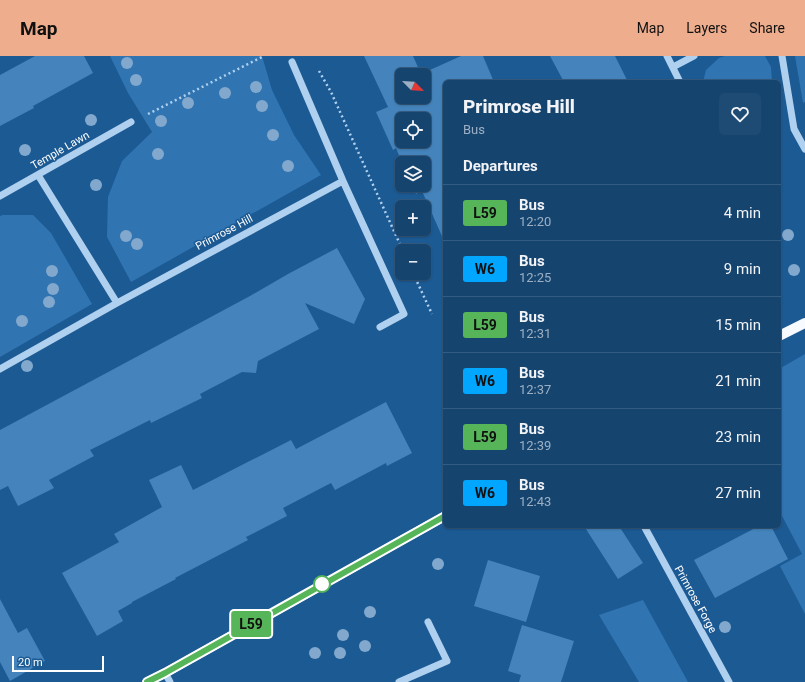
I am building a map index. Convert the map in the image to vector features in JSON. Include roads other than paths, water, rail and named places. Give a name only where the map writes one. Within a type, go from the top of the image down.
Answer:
[{"type":"main road","points":[[781,335],[805,323]]},
{"type":"main road","points":[[147,682],[168,677],[443,517]]},
{"type":"street","points":[[667,56],[679,80]]},
{"type":"street","points":[[673,68],[694,56]]},
{"type":"street","points":[[782,56],[794,129],[805,149]]},
{"type":"street","points":[[292,62],[343,181],[404,314],[380,327]]},
{"type":"street","name":"Temple Lawn","points":[[0,196],[131,122]]},
{"type":"street","points":[[38,175],[117,303]]},
{"type":"street","name":"Primrose Hill","points":[[0,369],[117,303],[343,181]]},
{"type":"street","name":"Primrose Forge","points":[[645,528],[730,682]]},
{"type":"street","points":[[399,682],[448,661],[428,622]]}]
